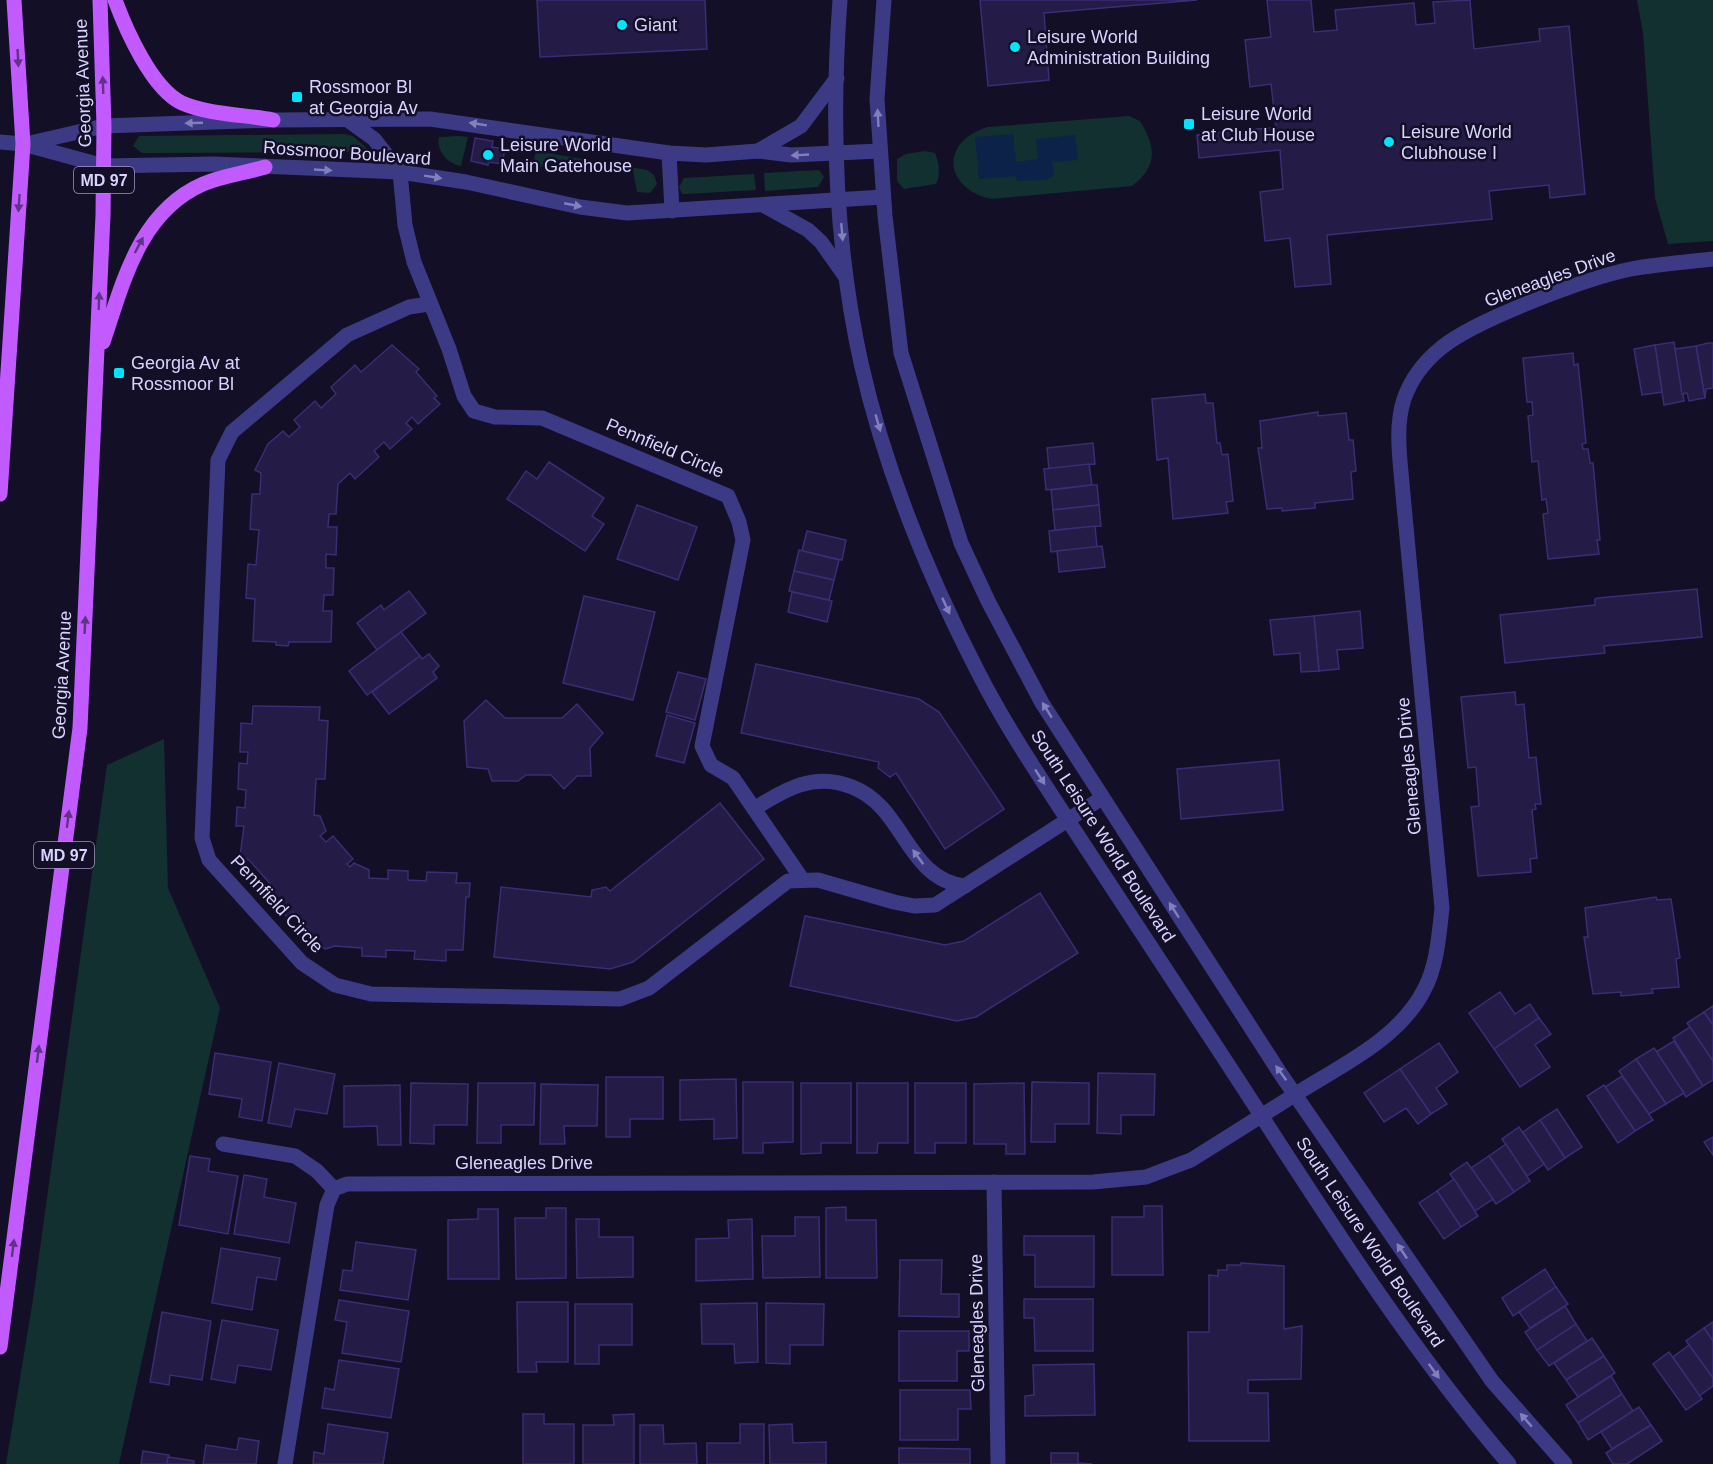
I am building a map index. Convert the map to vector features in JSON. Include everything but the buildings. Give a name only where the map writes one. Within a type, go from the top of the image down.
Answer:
[{"type":"main road","points":[[0,494],[23,144],[14,0]]},
{"type":"main road","name":"Georgia Avenue","points":[[0,1347],[80,728],[104,166],[100,0]]},
{"type":"main road","points":[[115,0],[150,70],[171,96],[184,104],[273,120]]},
{"type":"main road","points":[[97,359],[134,253],[157,218],[179,197],[203,184],[265,167]]},
{"type":"street","name":"South Leisure World Boulevard","points":[[840,0],[836,153],[847,279],[862,366],[880,431],[925,559],[980,675],[1007,724],[1068,820],[1382,1299],[1457,1403],[1509,1464]]},
{"type":"street","name":"South Leisure World Boulevard","points":[[884,0],[877,99],[883,197],[901,353],[961,543],[1015,656],[1102,798],[1270,1057],[1492,1381],[1564,1464]]},
{"type":"street","points":[[758,151],[801,126],[837,78]]},
{"type":"street","name":"Rossmoor Boulevard","points":[[23,144],[104,126],[273,120],[449,120],[669,153],[706,155],[758,151],[791,155],[880,151]]},
{"type":"street","points":[[349,121],[374,139],[400,172]]},
{"type":"street","name":"Rossmoor Boulevard","points":[[0,142],[23,144],[104,166],[213,164],[400,172],[466,182],[580,207],[627,213],[883,197]]},
{"type":"street","points":[[669,153],[672,210]]},
{"type":"street","name":"Pennfield Circle","points":[[400,172],[405,225],[414,262],[449,350],[464,396],[474,411],[495,417],[542,418],[728,496],[739,522],[743,540],[702,746],[711,765],[733,778],[802,879],[788,881],[774,890],[649,988],[620,999],[371,994],[336,985],[302,963],[209,860],[202,838],[218,460],[232,432],[347,335],[409,306],[429,304]]},
{"type":"street","points":[[763,205],[808,230],[821,242],[847,279]]},
{"type":"street","name":"Gleneagles Drive","points":[[334,1189],[347,1184],[376,1183],[1093,1182],[1146,1177],[1191,1160],[1375,1044],[1403,1020],[1425,989],[1436,952],[1442,908],[1403,495],[1399,440],[1404,400],[1420,368],[1443,347],[1487,321],[1595,278],[1631,269],[1713,259]]},
{"type":"street","points":[[754,809],[794,786],[816,780],[840,782],[864,792],[887,811],[929,872],[948,884],[966,886]]},
{"type":"street","points":[[802,879],[818,880],[914,906],[935,905],[1102,798]]},
{"type":"street","points":[[223,1144],[295,1156],[317,1171],[334,1189],[327,1205],[285,1464]]},
{"type":"street","name":"Gleneagles Drive","points":[[994,1182],[998,1464]]},
{"type":"green space","points":[[1637,0],[1713,0],[1713,241],[1668,244],[1655,198],[1643,33]]},
{"type":"green space","points":[[1129,116],[1140,121],[1149,139],[1152,156],[1146,171],[1132,186],[991,199],[975,193],[956,175],[955,153],[961,143],[972,134],[988,127]]},
{"type":"green space","points":[[344,134],[353,136],[371,152],[142,153],[133,146],[139,136]]},
{"type":"green space","points":[[439,137],[468,137],[461,166],[452,163],[439,147]]},
{"type":"green space","points":[[536,151],[647,170],[654,175],[657,184],[650,193],[637,192],[633,171],[555,159],[531,172]]},
{"type":"green space","points":[[925,151],[935,153],[939,172],[936,184],[904,189],[897,181],[897,159],[906,154]]},
{"type":"green space","points":[[819,170],[824,177],[818,187],[765,191],[764,173]]},
{"type":"green space","points":[[754,174],[756,190],[682,194],[679,187],[684,178]]},
{"type":"green space","points":[[164,739],[168,888],[220,1008],[119,1464],[6,1464],[33,1299],[107,765]]},
{"type":"water","points":[[1013,134],[1016,162],[1038,159],[1036,139],[1075,135],[1078,160],[1054,162],[1052,159],[1054,176],[1046,180],[1017,181],[1016,176],[979,179],[975,137]]},
{"type":"place","name":"Giant","points":[[622,25]]},
{"type":"place","name":"Leisure World Administration Building","points":[[1015,47]]},
{"type":"place","name":"Rossmoor Bl at Georgia Av","points":[[297,97]]},
{"type":"place","name":"Leisure World at Club House","points":[[1189,124]]},
{"type":"place","name":"Leisure World Clubhouse I","points":[[1389,142]]},
{"type":"place","name":"Leisure World Main Gatehouse","points":[[488,155]]},
{"type":"place","name":"Georgia Av at Rossmoor Bl","points":[[119,373]]}]
